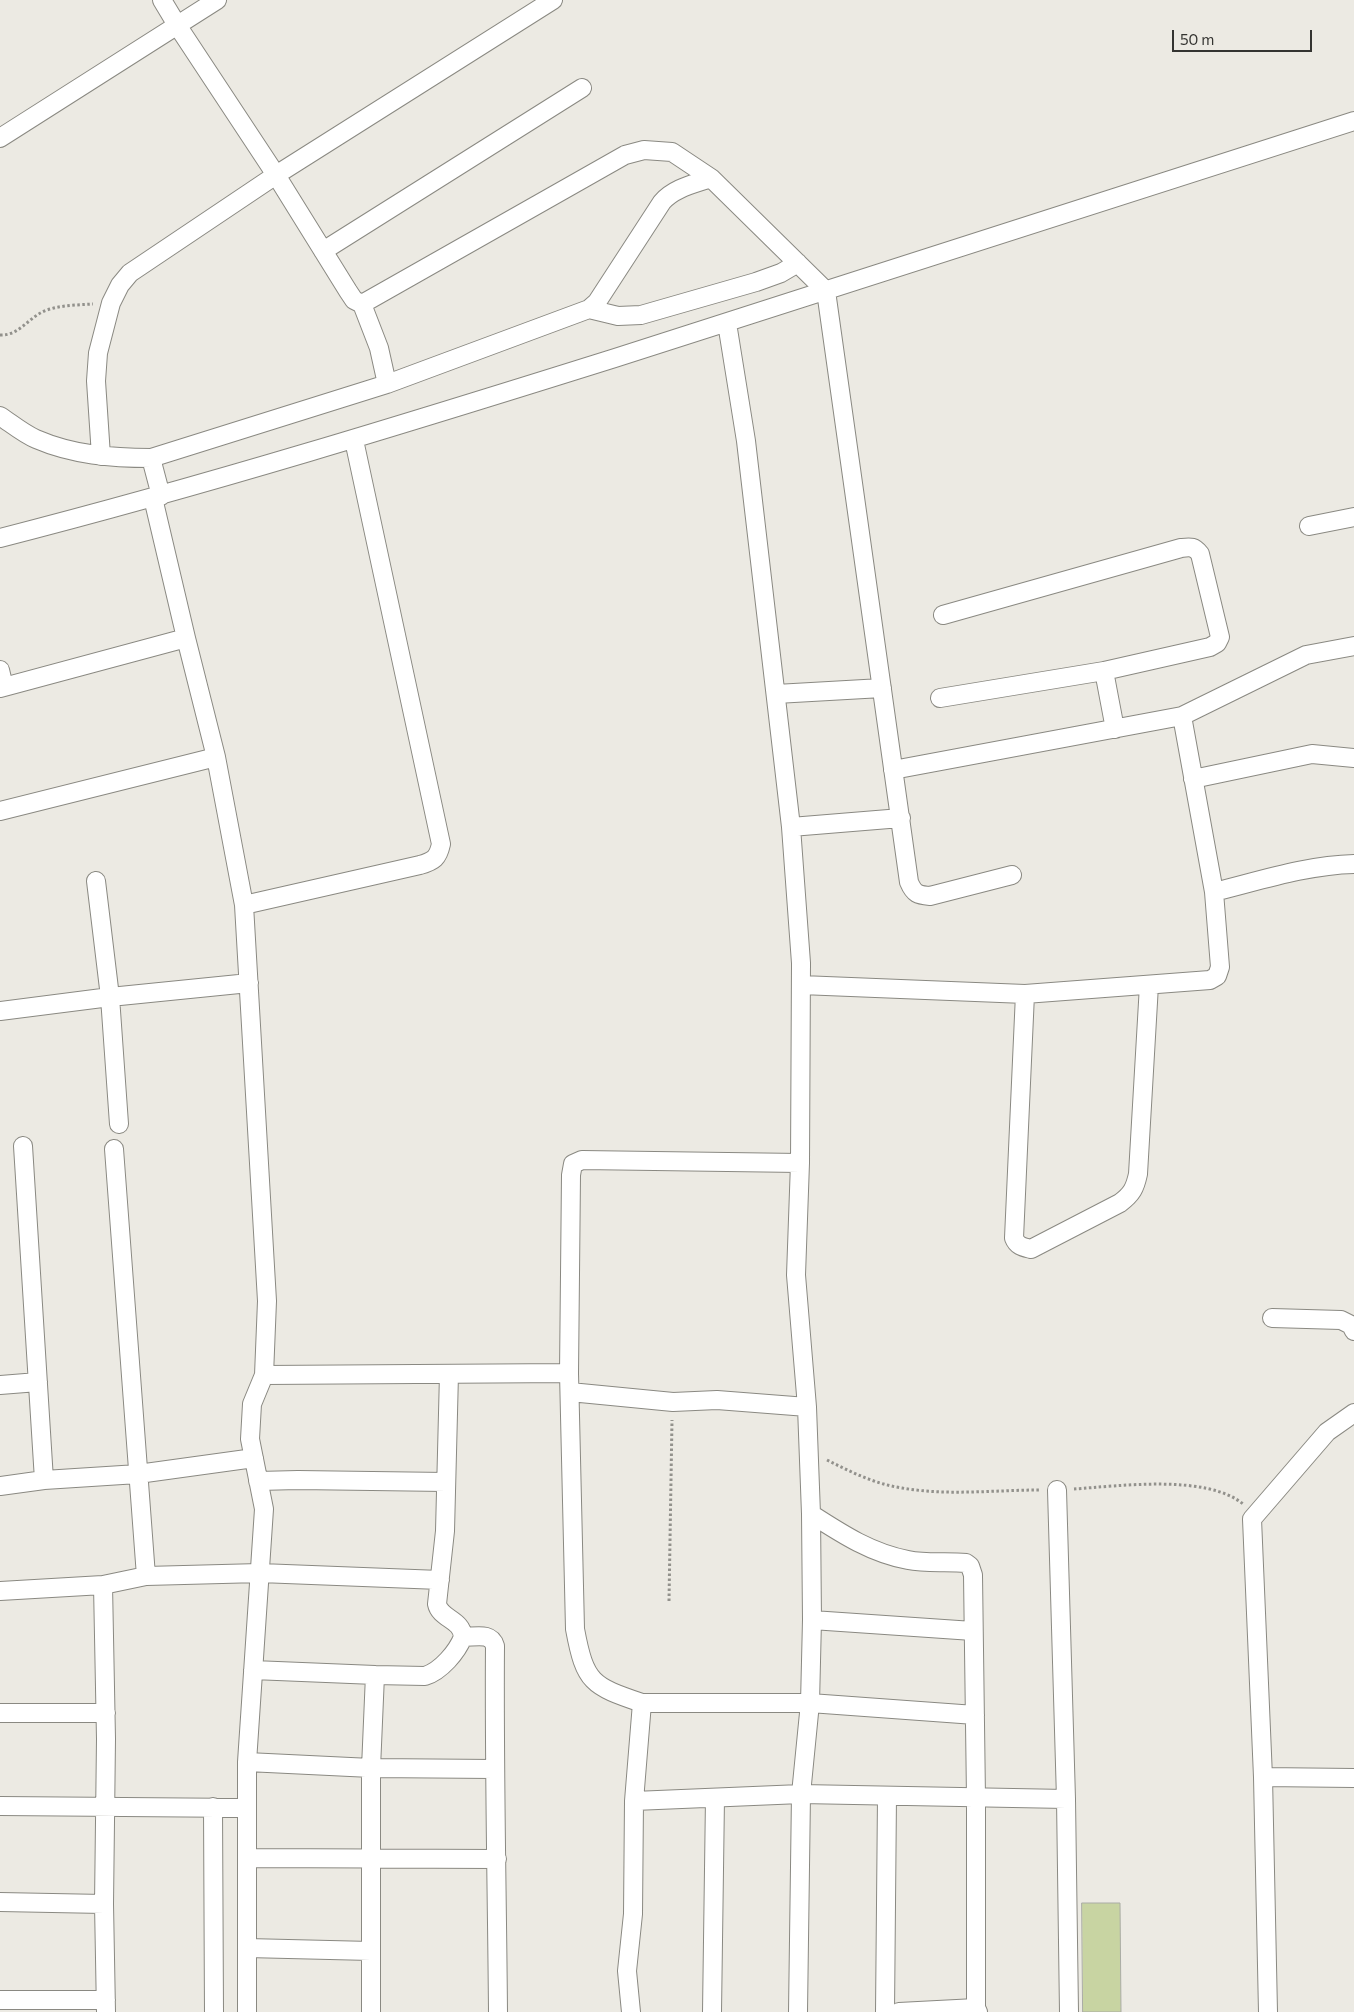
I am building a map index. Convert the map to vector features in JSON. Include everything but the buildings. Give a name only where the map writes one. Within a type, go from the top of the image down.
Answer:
[{"type":"street","points":[[162,0],[276,175],[354,300],[362,304],[379,348],[387,384]]},
{"type":"street","points":[[0,138],[217,0]]},
{"type":"street","points":[[101,456],[96,381],[98,353],[111,303],[120,286],[130,274],[276,175],[553,0]]},
{"type":"street","points":[[323,251],[582,88]]},
{"type":"street","points":[[0,538],[157,497],[354,440],[727,323],[1354,121]]},
{"type":"street","points":[[362,304],[625,155],[644,150],[672,152],[711,178],[826,291],[909,882],[913,892],[919,895],[930,896],[1012,875]]},
{"type":"street","points":[[0,416],[35,439],[79,453],[151,458],[387,384],[589,309],[597,302],[668,195],[711,178]]},
{"type":"street","points":[[589,309],[618,316],[641,315],[781,274],[798,263]]},
{"type":"street","points":[[727,323],[746,441],[776,694],[791,827],[801,955],[800,1163],[796,1275],[806,1407],[811,1514],[812,1620],[810,1703],[801,1794],[798,2012]]},
{"type":"street","points":[[244,905],[433,861],[439,856],[442,844],[354,440]]},
{"type":"street","points":[[151,458],[157,497],[186,638],[216,757],[244,905],[249,983],[267,1301],[264,1375],[252,1404],[250,1439],[264,1509],[247,1762],[247,2012]]},
{"type":"street","points":[[1309,526],[1354,517]]},
{"type":"street","points":[[940,698],[1104,671],[1210,647],[1217,643],[1220,637],[1200,554],[1196,548],[1191,546],[943,616]]},
{"type":"street","points":[[0,670],[2,688],[186,638]]},
{"type":"street","points":[[893,770],[1182,716],[1306,655],[1354,646]]},
{"type":"street","points":[[1104,671],[1115,728]]},
{"type":"street","points":[[776,694],[882,688]]},
{"type":"street","points":[[801,985],[1025,994],[1210,980],[1217,976],[1220,967],[1214,892],[1182,716]]},
{"type":"street","points":[[1193,779],[1312,754],[1354,758]]},
{"type":"street","points":[[0,811],[216,757]]},
{"type":"street","points":[[791,827],[900,818]]},
{"type":"street","points":[[1214,892],[1297,872],[1340,864],[1354,864]]},
{"type":"street","points":[[96,881],[110,997],[119,1124]]},
{"type":"street","points":[[0,1011],[110,997],[249,983]]},
{"type":"street","points":[[1025,994],[1014,1238],[1016,1243],[1023,1248],[1031,1249],[1120,1204],[1135,1189],[1138,1174],[1149,985]]},
{"type":"street","points":[[23,1146],[44,1480]]},
{"type":"street","points":[[114,1149],[146,1576]]},
{"type":"street","points":[[800,1163],[582,1160],[573,1164],[571,1175],[569,1373],[575,1629],[580,1658],[590,1678],[608,1691],[642,1704],[810,1703],[975,1715]]},
{"type":"street","points":[[1272,1318],[1340,1320],[1351,1325],[1354,1331]]},
{"type":"street","points":[[264,1375],[569,1373]]},
{"type":"street","points":[[253,1670],[426,1676],[433,1674],[456,1649],[463,1637],[460,1627],[438,1608],[445,1531],[449,1374]]},
{"type":"street","points":[[0,1385],[38,1382]]},
{"type":"street","points":[[570,1392],[673,1402],[717,1400],[806,1407]]},
{"type":"street","points":[[1268,2012],[1264,1777],[1252,1519],[1326,1432],[1354,1413]]},
{"type":"street","points":[[0,1486],[44,1480],[138,1474],[254,1458]]},
{"type":"street","points":[[258,1481],[446,1482]]},
{"type":"street","points":[[1057,1490],[1066,1798],[1069,2012]]},
{"type":"street","points":[[811,1514],[852,1541],[884,1554],[910,1561],[966,1563],[970,1566],[973,1575],[977,2010],[899,2012]]},
{"type":"street","points":[[0,1591],[103,1585],[146,1576],[260,1573],[440,1580]]},
{"type":"street","points":[[0,2000],[106,2006],[104,1904],[106,1713],[103,1585]]},
{"type":"street","points":[[812,1620],[852,1624],[973,1630]]},
{"type":"street","points":[[463,1637],[489,1636],[495,1646],[494,1769],[497,1859],[498,2012]]},
{"type":"street","points":[[371,2012],[371,1768],[376,1675]]},
{"type":"street","points":[[630,2012],[628,1972],[633,1914],[634,1801],[642,1704]]},
{"type":"street","points":[[0,1713],[106,1713]]},
{"type":"street","points":[[247,1762],[371,1768],[494,1769]]},
{"type":"street","points":[[1264,1777],[1354,1778]]},
{"type":"street","points":[[634,1801],[801,1794],[1066,1798]]},
{"type":"street","points":[[885,2012],[888,1796]]},
{"type":"street","points":[[712,2012],[715,1798]]},
{"type":"street","points":[[0,1806],[247,1808]]},
{"type":"street","points":[[213,1807],[214,2012]]},
{"type":"street","points":[[247,1858],[497,1859]]},
{"type":"street","points":[[0,1902],[104,1904]]},
{"type":"street","points":[[248,1948],[370,1951]]},
{"type":"path","points":[[0,335],[16,332],[36,315],[46,310],[60,306],[111,303]]},
{"type":"path","points":[[669,1601],[673,1402]]},
{"type":"path","points":[[808,1452],[866,1479],[901,1488],[932,1491],[1057,1490],[1152,1483],[1196,1487],[1219,1491],[1237,1499],[1246,1507],[1252,1519]]}]
